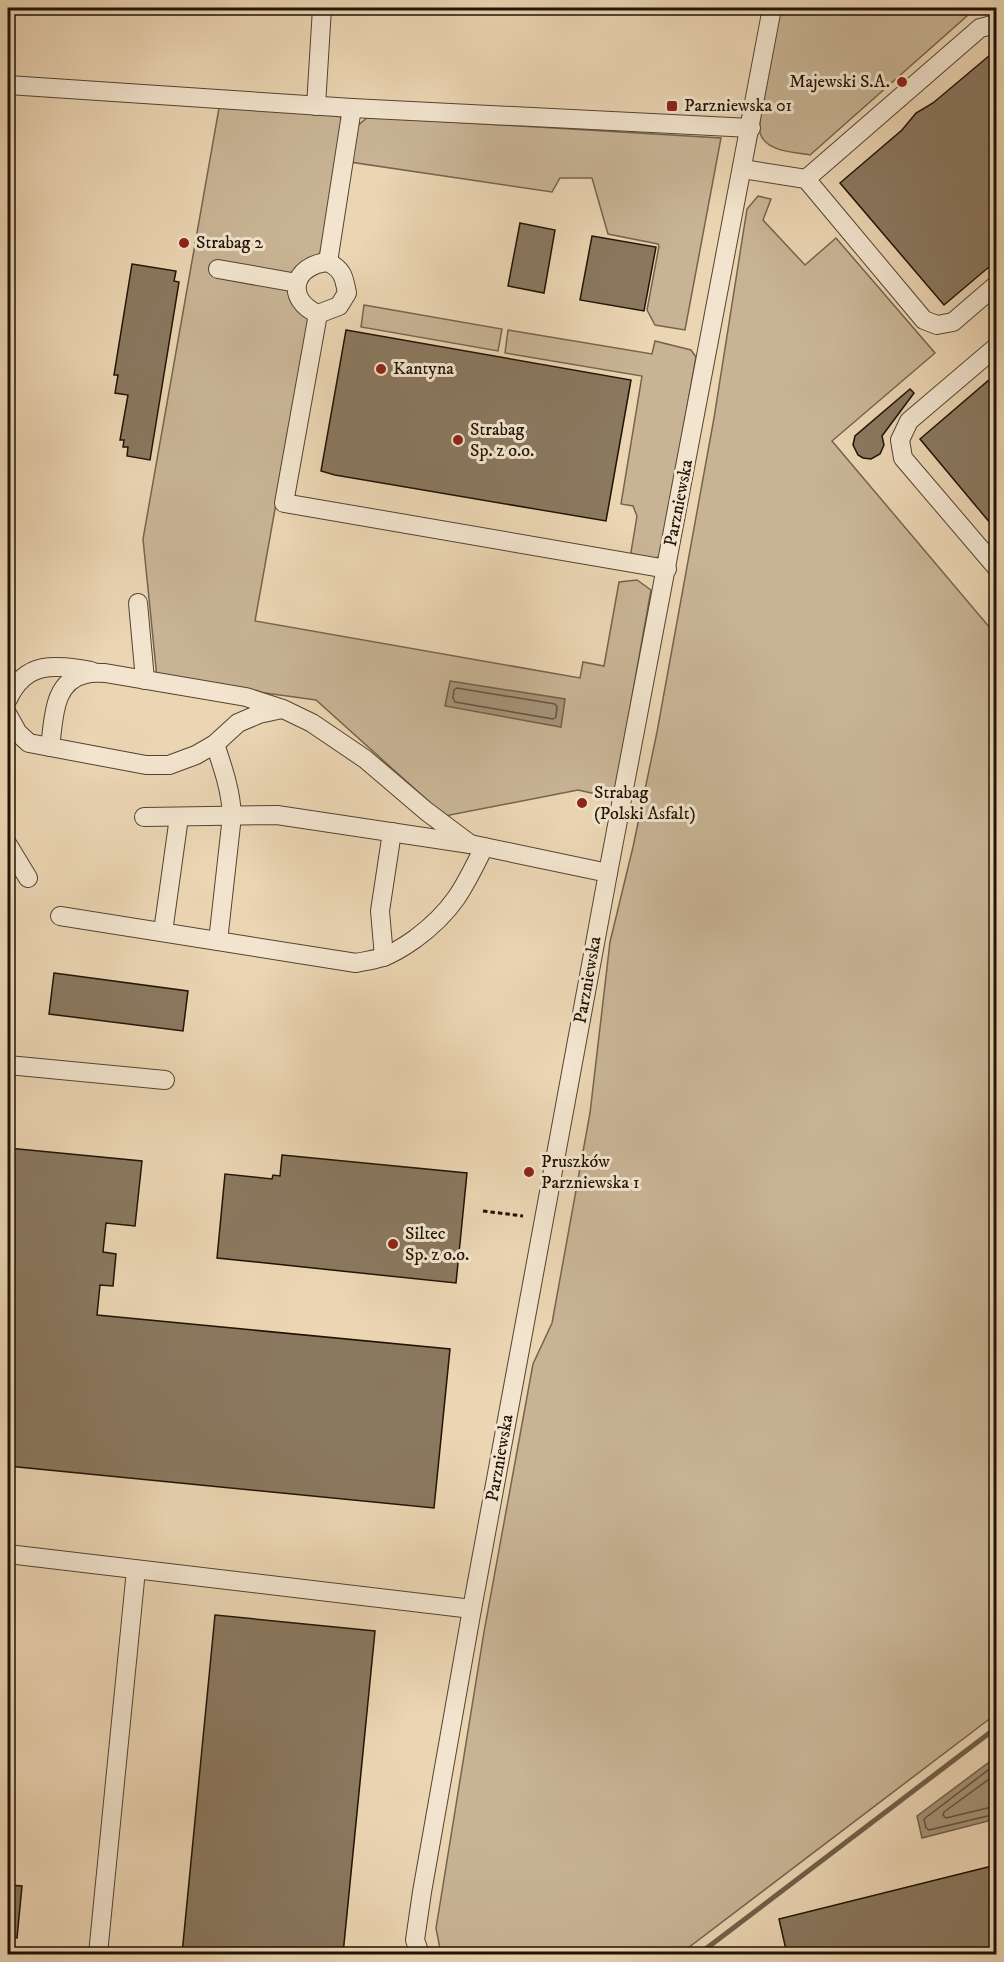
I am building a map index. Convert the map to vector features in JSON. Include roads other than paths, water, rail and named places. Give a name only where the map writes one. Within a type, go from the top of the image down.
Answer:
[{"type":"street","points":[[316,106],[322,8]]},
{"type":"street","name":"Parzniewska","points":[[420,1954],[415,1940],[422,1892],[472,1609],[608,873],[772,8]]},
{"type":"street","points":[[806,179],[980,28],[996,24]]},
{"type":"street","points":[[8,85],[316,106],[751,128]]},
{"type":"street","points":[[327,262],[352,108]]},
{"type":"street","points":[[743,169],[806,179],[924,320],[937,325],[953,322],[996,285]]},
{"type":"street","points":[[327,262],[339,268],[347,293],[339,306],[318,314],[309,310],[302,303],[297,292],[297,284],[305,269],[315,263],[327,262]]},
{"type":"street","points":[[219,269],[297,284]]},
{"type":"street","points":[[318,314],[284,503],[665,575]]},
{"type":"street","points":[[996,346],[909,421],[900,440],[903,458],[996,567]]},
{"type":"street","points":[[614,571],[665,575]]},
{"type":"street","points":[[138,603],[145,680]]},
{"type":"street","points":[[8,699],[15,686],[29,672],[43,667],[58,666],[246,697],[283,709],[312,723],[365,759],[426,812],[477,846]]},
{"type":"street","points":[[50,747],[60,691],[67,682],[86,674],[105,673]]},
{"type":"street","points":[[8,715],[18,733],[29,743],[146,765],[169,765],[196,755],[215,744],[238,723],[259,714],[283,709]]},
{"type":"street","points":[[215,744],[232,801],[218,940]]},
{"type":"street","points":[[144,817],[278,815],[477,846],[608,873]]},
{"type":"street","points":[[163,932],[178,817]]},
{"type":"street","points":[[384,957],[380,911],[392,832]]},
{"type":"street","points":[[8,845],[28,878]]},
{"type":"street","points":[[60,916],[356,963],[384,957],[405,947],[451,908],[465,885],[477,846]]},
{"type":"street","points":[[8,1065],[165,1080]]},
{"type":"street","points":[[8,1554],[472,1609]]},
{"type":"street","points":[[98,1954],[136,1570]]},
{"type":"water","points":[[450,681],[565,699],[561,727],[445,706]]},
{"type":"water","points":[[996,1757],[996,1819],[922,1838],[917,1816]]},
{"type":"waterway","points":[[699,1954],[996,1728]]},
{"type":"place","name":"Majewski S.A.","points":[[902,82]]},
{"type":"place","name":"Parzniewska 01","points":[[672,106]]},
{"type":"place","name":"Strabag 2","points":[[184,243]]},
{"type":"place","name":"Kantyna","points":[[381,369]]},
{"type":"place","name":"Strabag Sp. z o.o.","points":[[458,440]]},
{"type":"place","name":"Strabag (Polski Asfalt)","points":[[582,803]]},
{"type":"place","name":"Pruszków Parzniewska 1","points":[[529,1172]]},
{"type":"place","name":"Siltec Sp. z o.o.","points":[[393,1244]]}]
